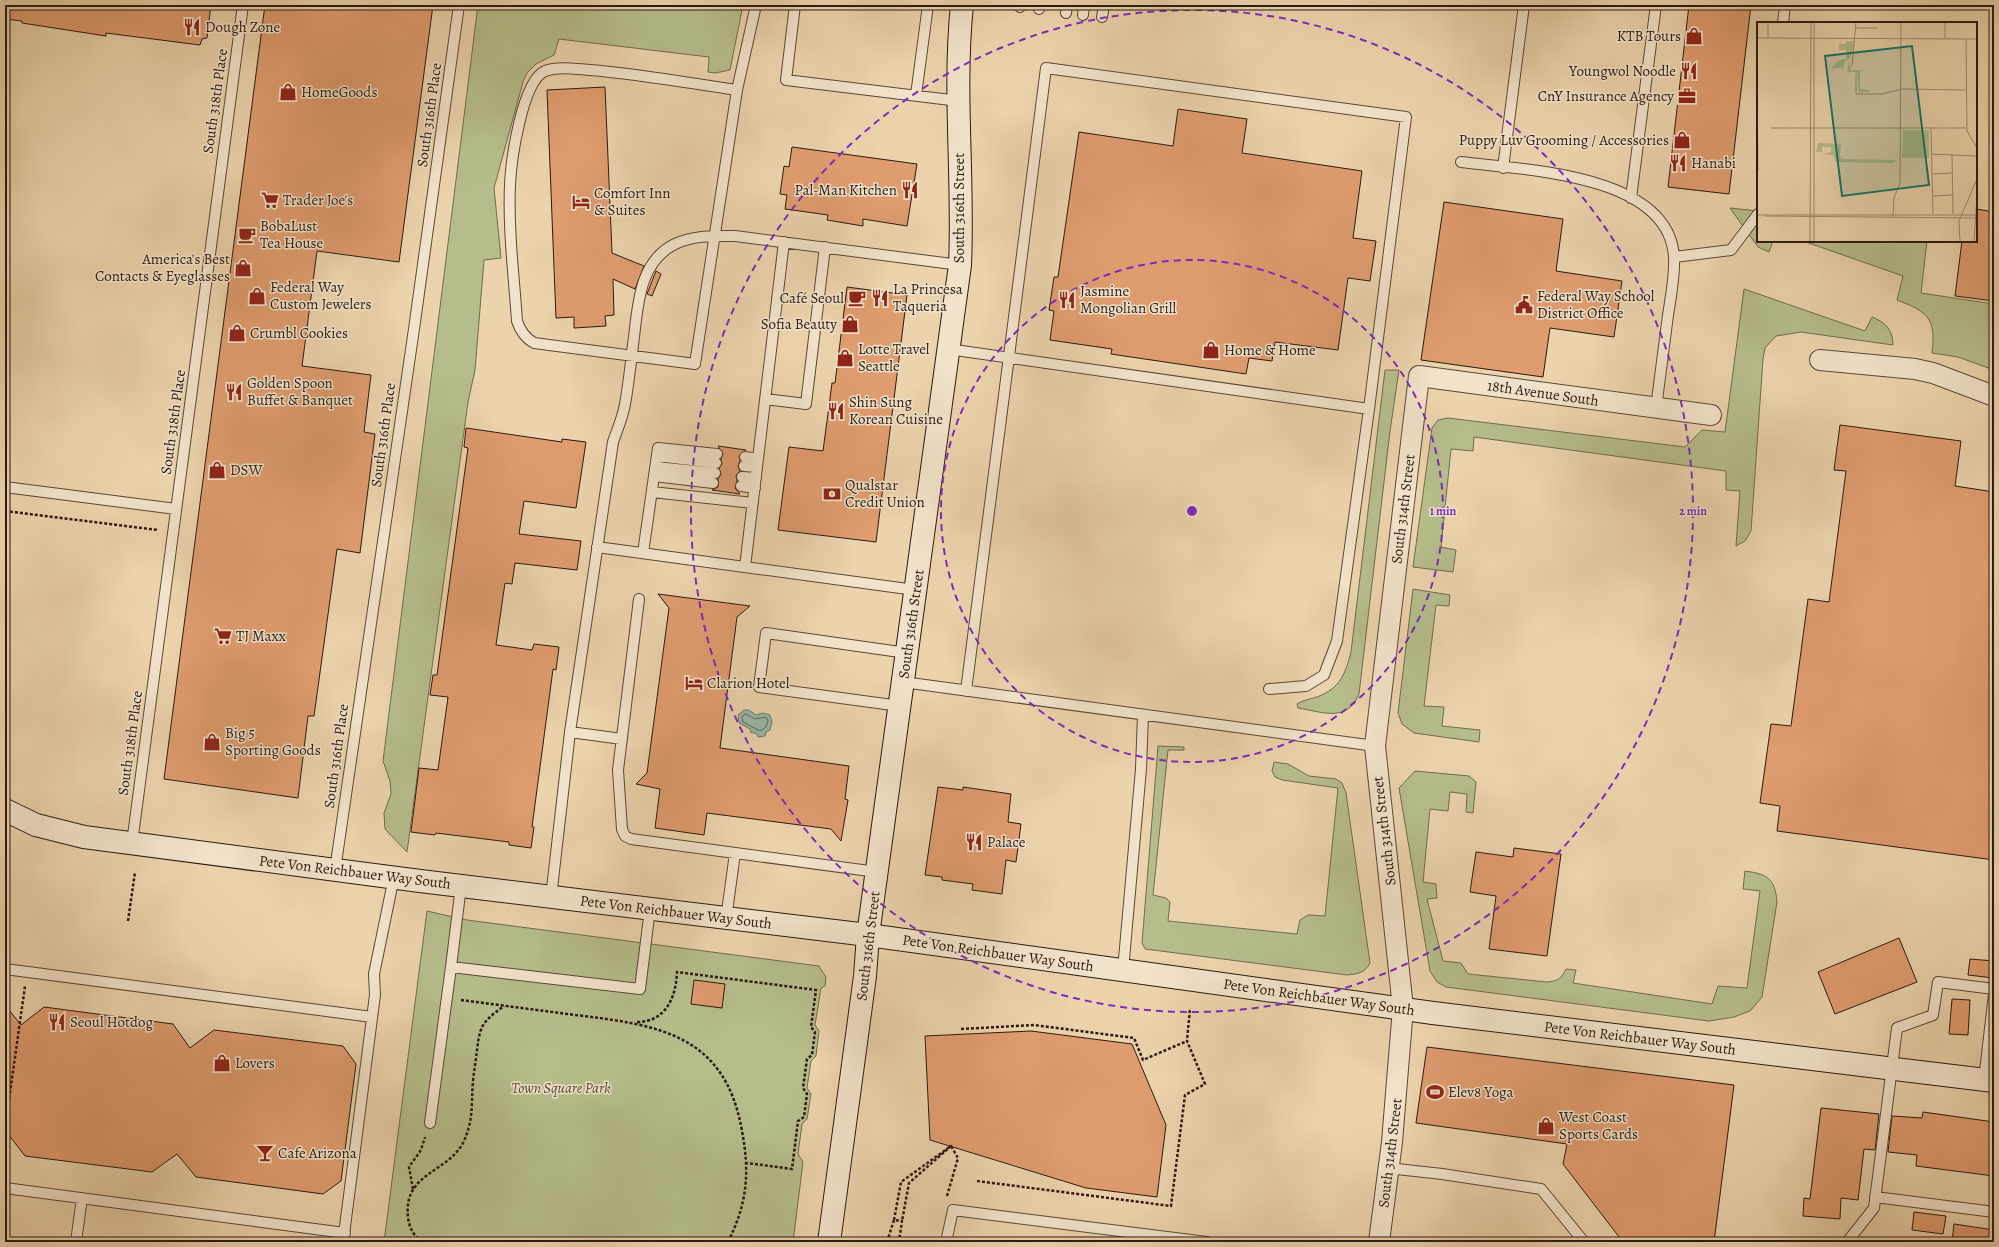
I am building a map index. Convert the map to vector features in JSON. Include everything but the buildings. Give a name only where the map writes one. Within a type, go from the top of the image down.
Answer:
[{"type":"street","name":"South 316th Street","points":[[829,1242],[864,984],[868,935],[960,265],[962,222],[959,100],[962,5]]},
{"type":"street","points":[[1820,360],[1915,369],[1933,373],[1994,396]]},
{"type":"street","name":"18th Avenue South","points":[[1415,420],[1419,376],[1711,415]]},
{"type":"street","name":"South 314th Street","points":[[1379,1242],[1388,1168],[1403,1008],[1375,746],[1415,420]]},
{"type":"street","name":"Pete Von Reichbauer Way South","points":[[5,810],[36,825],[84,837],[461,886],[868,935],[1403,1008],[1989,1080]]},
{"type":"lane","name":"South 318th Place","points":[[132,843],[243,5]]},
{"type":"lane","name":"South 316th Place","points":[[335,870],[460,5]]},
{"type":"lane","points":[[737,90],[613,72],[569,69],[546,71],[534,81],[528,93],[516,142],[510,184],[516,306],[519,327],[527,339],[534,343],[632,357],[695,364],[737,90],[756,5]]},
{"type":"lane","points":[[795,5],[786,80],[959,100]]},
{"type":"lane","points":[[916,95],[928,5]]},
{"type":"lane","points":[[1102,17],[1104,5]]},
{"type":"lane","points":[[1503,168],[1524,5]]},
{"type":"lane","points":[[1630,198],[1656,5]]},
{"type":"lane","points":[[1783,22],[1785,5]]},
{"type":"lane","points":[[966,691],[1010,358],[1046,68],[1406,117],[1369,409],[1337,641],[1324,676],[1306,686],[1269,689]]},
{"type":"lane","points":[[1461,162],[1568,175],[1604,184],[1652,211],[1668,231],[1674,257],[1656,408]]},
{"type":"lane","points":[[1674,257],[1731,250],[1757,215]]},
{"type":"lane","points":[[551,897],[570,732],[613,442],[624,410],[638,301],[649,269],[662,253],[676,244],[698,237],[714,236],[735,236],[960,265]]},
{"type":"lane","points":[[745,567],[784,242]]},
{"type":"lane","points":[[765,398],[806,404],[825,247]]},
{"type":"lane","points":[[948,349],[1369,409]]},
{"type":"lane","points":[[643,553],[658,452],[717,458]]},
{"type":"lane","points":[[744,462],[758,463]]},
{"type":"lane","points":[[655,472],[714,478]]},
{"type":"lane","points":[[742,481],[755,483]]},
{"type":"lane","points":[[5,487],[176,509]]},
{"type":"lane","points":[[652,492],[753,503]]},
{"type":"lane","points":[[597,547],[915,590]]},
{"type":"lane","points":[[639,599],[618,770],[622,829],[625,836],[631,839],[877,872]]},
{"type":"lane","points":[[900,706],[759,687],[766,633],[907,653]]},
{"type":"lane","points":[[903,682],[1375,746]]},
{"type":"lane","points":[[1123,970],[1140,769],[1143,715]]},
{"type":"lane","points":[[570,732],[622,739]]},
{"type":"lane","points":[[726,919],[735,853]]},
{"type":"lane","points":[[5,1188],[344,1237],[375,995],[374,974],[394,877]]},
{"type":"lane","points":[[430,1123],[461,886]]},
{"type":"lane","points":[[451,967],[640,989],[650,909]]},
{"type":"lane","points":[[5,969],[372,1017]]},
{"type":"lane","points":[[1847,1242],[1874,1208],[1897,1028],[1933,1015],[1938,982],[1994,989]]},
{"type":"lane","points":[[1989,1080],[1994,994]]},
{"type":"lane","points":[[1388,1168],[1442,1174],[1541,1189],[1584,1242]]},
{"type":"lane","points":[[1875,1197],[1994,1212]]},
{"type":"lane","points":[[76,1242],[82,1198]]},
{"type":"lane","points":[[946,1242],[953,1210],[1207,1242]]},
{"type":"path","points":[[5,511],[173,532]]},
{"type":"path","points":[[128,921],[135,872]]},
{"type":"path","points":[[5,1128],[27,972]]},
{"type":"path","points":[[447,999],[594,1019],[645,1022],[663,1013],[673,997],[677,972],[816,990],[811,1027],[815,1032],[812,1055],[807,1059],[803,1088],[807,1094],[804,1117],[798,1121],[792,1169],[747,1164]]},
{"type":"path","points":[[422,1242],[413,1233],[408,1225],[408,1205],[413,1189],[425,1176],[454,1154],[462,1144],[474,1116],[473,1082],[480,1034],[483,1026],[493,1014],[504,1006]]},
{"type":"path","points":[[977,1181],[1171,1206],[1185,1095],[1205,1084],[1187,1041],[1190,1008]]},
{"type":"path","points":[[633,1022],[658,1029],[686,1041],[703,1053],[718,1068],[731,1090],[742,1126],[747,1164],[746,1188],[742,1209],[728,1242]]},
{"type":"path","points":[[960,1029],[1034,1025],[1134,1038],[1143,1060],[1187,1041]]},
{"type":"path","points":[[413,1189],[409,1167],[420,1150],[430,1123]]},
{"type":"path","points":[[944,1204],[958,1158],[951,1146]]},
{"type":"path","points":[[887,1242],[894,1220],[901,1182],[951,1146]]},
{"type":"path","points":[[899,1242],[909,1183],[951,1146]]},
{"type":"path","points":[[894,1220],[902,1221]]},
{"type":"green space","points":[[478,5],[743,5],[730,70],[715,73],[708,72],[709,57],[559,39],[554,55],[536,64],[527,73],[523,82],[494,188],[501,258],[484,260],[475,370],[468,402],[407,852],[385,829],[384,813],[391,794],[390,781],[383,761]]},
{"type":"green space","points":[[1730,208],[1757,211],[1757,242],[1773,242],[1769,252],[1758,247]]},
{"type":"green space","points":[[1806,242],[1927,242],[1921,293],[1994,304],[1994,370],[1958,357],[1932,353],[1933,332],[1928,318],[1917,309],[1897,300],[1903,276]]},
{"type":"green space","points":[[1744,289],[1865,331],[1872,317],[1881,321],[1887,327],[1893,340],[1893,345],[1801,332],[1776,336],[1765,348],[1751,531],[1745,541],[1736,546],[1740,491],[1726,490],[1726,471],[1474,437],[1473,451],[1451,449],[1441,547],[1456,550],[1453,572],[1413,567],[1432,428],[1438,420],[1448,418],[1685,447],[1702,430],[1725,432]]},
{"type":"green space","points":[[1385,370],[1399,370],[1390,431],[1359,694],[1354,703],[1348,709],[1341,712],[1325,713],[1298,708],[1297,704],[1317,697],[1336,685],[1344,674],[1351,652]]},
{"type":"green space","points":[[1413,589],[1450,595],[1449,606],[1436,605],[1424,706],[1444,707],[1442,726],[1480,730],[1479,742],[1414,733],[1402,724],[1398,713]]},
{"type":"green space","points":[[1158,746],[1184,747],[1184,750],[1168,750],[1153,895],[1166,898],[1170,902],[1168,921],[1297,934],[1300,920],[1308,915],[1325,916],[1338,788],[1282,780],[1275,777],[1272,771],[1274,762],[1288,764],[1309,776],[1336,779],[1342,783],[1346,793],[1370,963],[1366,969],[1358,973],[1347,975],[1145,949],[1142,943]]},
{"type":"green space","points":[[1415,771],[1469,776],[1476,782],[1473,813],[1466,812],[1467,794],[1450,792],[1448,811],[1430,809],[1423,882],[1436,884],[1437,898],[1427,899],[1443,961],[1461,963],[1468,974],[1547,982],[1559,979],[1566,969],[1576,970],[1573,983],[1712,1004],[1718,986],[1747,988],[1760,891],[1743,889],[1745,871],[1764,876],[1772,882],[1776,894],[1777,902],[1762,997],[1750,1011],[1734,1017],[1709,1021],[1446,987],[1437,982],[1430,971],[1399,788]]},
{"type":"green space","name":"Town Square Park","points":[[427,911],[467,920],[819,966],[826,977],[825,986],[821,988],[815,1025],[819,1031],[816,1056],[811,1061],[807,1088],[811,1094],[807,1119],[802,1124],[798,1154],[803,1162],[793,1242],[384,1242]]},
{"type":"water","points":[[744,710],[749,710],[756,715],[763,713],[770,715],[772,722],[770,730],[766,732],[765,736],[758,737],[756,733],[751,733],[750,729],[739,723],[738,715]]},
{"type":"place","name":"Dough Zone","points":[[192,27]]},
{"type":"place","name":"KTB Tours","points":[[1694,36]]},
{"type":"place","name":"Youngwol Noodle","points":[[1689,71]]},
{"type":"place","name":"HomeGoods","points":[[288,92]]},
{"type":"place","name":"CnY Insurance Agency","points":[[1687,96]]},
{"type":"place","name":"Puppy Luv Grooming / Accessories","points":[[1682,140]]},
{"type":"place","name":"Hanabi","points":[[1678,163]]},
{"type":"place","name":"Pal-Man Kitchen","points":[[910,190]]},
{"type":"place","name":"Trader Joe's","points":[[270,200]]},
{"type":"place","name":"Comfort Inn & Suites","points":[[581,202]]},
{"type":"place","name":"BobaLust Tea House","points":[[247,235]]},
{"type":"place","name":"America's Best Contacts & Eyeglasses","points":[[243,268]]},
{"type":"place","name":"Federal Way Custom Jewelers","points":[[257,296]]},
{"type":"place","name":"Café Seoul","points":[[857,298]]},
{"type":"place","name":"La Princesa Taqueria","points":[[880,298]]},
{"type":"place","name":"Jasmine Mongolian Grill","points":[[1067,300]]},
{"type":"place","name":"Federal Way School District Office","points":[[1524,305]]},
{"type":"place","name":"Sofia Beauty","points":[[850,324]]},
{"type":"place","name":"Crumbl Cookies","points":[[237,333]]},
{"type":"place","name":"Home & Home","points":[[1211,350]]},
{"type":"place","name":"Lotte Travel Seattle","points":[[845,358]]},
{"type":"place","name":"Golden Spoon Buffet & Banquet","points":[[234,392]]},
{"type":"place","name":"Shin Sung Korean Cuisine","points":[[836,411]]},
{"type":"place","name":"DSW","points":[[217,470]]},
{"type":"place","name":"Qualstar Credit Union","points":[[832,494]]},
{"type":"place","name":"TJ Maxx","points":[[223,636]]},
{"type":"place","name":"Clarion Hotel","points":[[694,683]]},
{"type":"place","name":"Big 5 Sporting Goods","points":[[212,742]]},
{"type":"place","name":"Palace","points":[[974,842]]},
{"type":"place","name":"Seoul Hotdog","points":[[57,1022]]},
{"type":"place","name":"Lovers","points":[[222,1063]]},
{"type":"place","name":"Elev8 Yoga","points":[[1435,1092]]},
{"type":"place","name":"West Coast Sports Cards","points":[[1546,1126]]},
{"type":"place","name":"Cafe Arizona","points":[[265,1153]]}]
